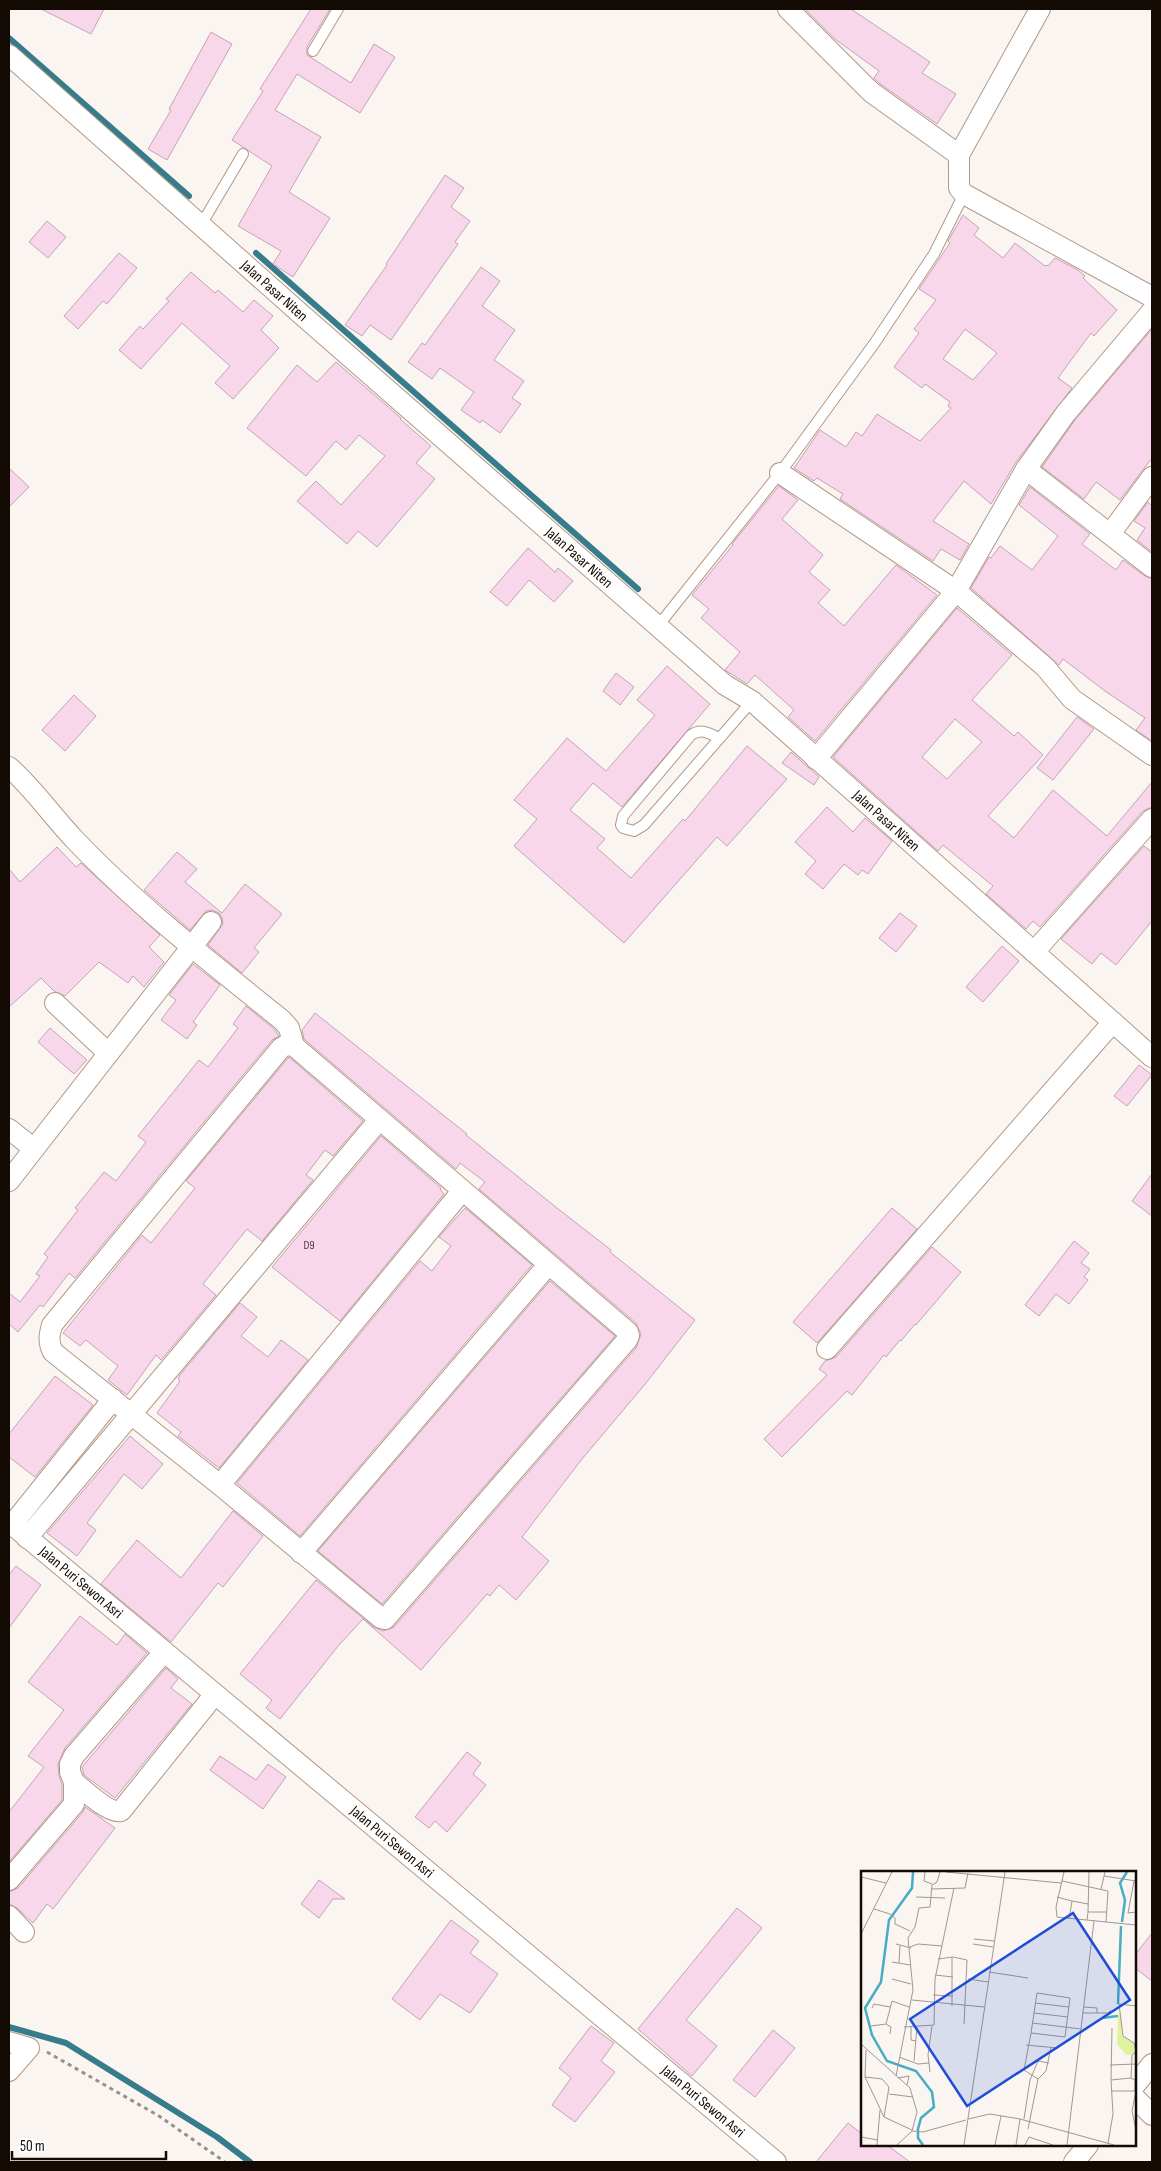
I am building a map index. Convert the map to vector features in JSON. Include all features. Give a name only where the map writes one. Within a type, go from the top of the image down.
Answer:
[{"type":"street","points":[[788,9],[871,92],[960,161]]},
{"type":"street","points":[[1039,9],[960,161],[962,191],[1152,297]]},
{"type":"street","name":"Jalan Pasar Niten","points":[[9,55],[725,685],[752,701],[1152,1057]]},
{"type":"street","points":[[816,759],[956,590],[1026,469],[1066,413],[1152,311]]},
{"type":"street","points":[[1026,469],[1152,567]]},
{"type":"street","points":[[780,473],[956,590],[1045,667],[1072,699],[1152,754]]},
{"type":"street","points":[[1110,534],[1152,477]]},
{"type":"street","points":[[9,767],[25,782],[75,840],[141,903],[190,946],[282,1020],[289,1028],[294,1046],[548,1265],[626,1329],[629,1336],[387,1618],[381,1618],[220,1485],[52,1352],[48,1336],[52,1325],[281,1048],[286,1045],[294,1046]]},
{"type":"street","points":[[1034,952],[1152,819]]},
{"type":"street","points":[[9,1181],[107,1052],[211,922]]},
{"type":"street","points":[[55,1003],[107,1052]]},
{"type":"street","points":[[827,1349],[1113,1022]]},
{"type":"street","points":[[16,1528],[60,1498],[379,1120]]},
{"type":"street","points":[[9,1130],[33,1148]]},
{"type":"street","points":[[220,1485],[462,1191]]},
{"type":"street","points":[[301,1552],[548,1265]]},
{"type":"street","points":[[16,1528],[45,1485],[113,1399]]},
{"type":"street","points":[[81,1438],[98,1452]]},
{"type":"street","points":[[45,1485],[60,1498]]},
{"type":"street","name":"Jalan Puri Sewon Asri","points":[[16,1528],[776,2162]]},
{"type":"street","points":[[9,1880],[74,1804],[74,1782],[70,1772],[70,1764],[74,1756],[164,1652]]},
{"type":"street","points":[[74,1782],[110,1810],[121,1811],[214,1694]]},
{"type":"street","points":[[9,1916],[24,1932]]},
{"type":"street","points":[[9,2042],[29,2048],[9,2071]]},
{"type":"street","points":[[1136,2084],[1152,2064]]},
{"type":"street","points":[[1136,2099],[1152,2115]]},
{"type":"street","points":[[1074,2162],[1087,2146]]},
{"type":"lane","points":[[313,51],[338,9]]},
{"type":"lane","points":[[201,225],[243,154]]},
{"type":"lane","points":[[658,626],[780,473],[874,344],[934,254],[962,191]]},
{"type":"lane","points":[[720,738],[705,731],[690,735],[623,816],[621,825],[623,828],[634,831],[644,825],[720,738],[752,701]]},
{"type":"path","points":[[29,2048],[39,2048],[47,2052],[159,2116],[225,2162]]},
{"type":"building","points":[[41,9],[104,9],[91,34]]},
{"type":"building","points":[[311,9],[330,9],[307,47],[307,55],[351,83],[374,44],[395,57],[360,113],[297,74],[275,110],[321,137],[289,192],[330,218],[293,277],[273,264],[281,251],[238,226],[272,166],[232,140],[263,91],[260,89]]},
{"type":"building","points":[[805,9],[851,9],[930,62],[922,73],[956,94],[937,124],[879,83],[874,78],[879,71],[835,39]]},
{"type":"building","points":[[211,32],[232,44],[167,160],[148,149],[171,110],[169,109]]},
{"type":"building","points":[[445,175],[464,188],[451,207],[470,221],[455,242],[458,244],[391,340],[370,325],[362,336],[345,325],[387,265]]},
{"type":"building","points":[[963,215],[979,228],[974,235],[1003,258],[1015,243],[1045,266],[1048,266],[1055,258],[1078,270],[1085,276],[1083,278],[1117,310],[1094,336],[1091,333],[1058,378],[1072,388],[1016,462],[991,504],[964,481],[933,521],[969,544],[960,560],[941,549],[933,561],[840,499],[843,494],[817,478],[814,481],[794,468],[820,430],[846,447],[856,432],[862,436],[877,414],[920,441],[951,408],[948,406],[950,402],[925,384],[922,388],[894,367],[919,333],[914,329],[936,300],[919,289],[950,243],[948,241]],"holes":[[[965,329],[997,353],[973,380],[943,359]]]},
{"type":"building","points":[[47,221],[66,237],[48,258],[29,242]]},
{"type":"building","points":[[119,253],[137,268],[107,304],[103,301],[78,329],[64,316]]},
{"type":"building","points":[[481,267],[500,281],[482,306],[515,330],[494,360],[524,381],[512,398],[521,404],[500,433],[482,420],[480,423],[461,410],[474,392],[440,368],[432,379],[408,362],[422,343],[425,345]]},
{"type":"building","points":[[191,272],[215,293],[218,290],[243,312],[254,300],[273,316],[261,330],[279,348],[233,399],[215,383],[230,366],[182,323],[141,369],[119,350],[140,326],[143,329],[169,301],[166,299]]},
{"type":"building","points":[[1152,329],[1152,458],[1120,500],[1096,482],[1084,499],[1042,467],[1075,420]]},
{"type":"building","points":[[336,362],[431,446],[416,463],[435,479],[377,547],[358,531],[347,544],[297,501],[316,481],[341,505],[385,456],[359,435],[346,450],[336,441],[306,476],[247,428],[297,365],[317,382]]},
{"type":"building","points":[[9,468],[29,487],[9,507]]},
{"type":"building","points":[[779,486],[798,500],[782,519],[823,555],[809,572],[830,590],[818,603],[844,626],[896,565],[937,595],[815,741],[788,717],[794,710],[755,675],[747,684],[725,670],[740,652],[701,618],[709,609],[692,595]]},
{"type":"building","points":[[1030,487],[1090,534],[1082,544],[1116,570],[1123,560],[1152,579],[1152,741],[1136,730],[1145,718],[1063,659],[1059,665],[971,588],[989,557],[991,558],[1000,546],[1032,570],[1058,536],[1019,505]]},
{"type":"building","points":[[1148,502],[1152,506],[1152,552],[1137,540],[1145,528],[1134,521]]},
{"type":"building","points":[[528,548],[555,572],[558,568],[573,581],[554,602],[529,580],[507,606],[490,592]]},
{"type":"building","points":[[957,608],[1012,655],[972,700],[1014,736],[1018,732],[1043,755],[988,816],[1014,838],[1053,790],[1107,836],[1152,782],[1152,807],[1143,811],[1040,927],[1033,921],[1026,929],[986,894],[993,886],[943,845],[938,851],[833,757]],"holes":[[[955,719],[982,742],[947,779],[922,757]]]},
{"type":"building","points":[[667,666],[710,704],[622,807],[593,783],[570,810],[605,839],[597,848],[631,878],[683,819],[685,821],[747,746],[787,779],[727,846],[717,837],[624,943],[514,846],[537,819],[514,800],[567,738],[606,771],[655,715],[637,700]]},
{"type":"building","points":[[616,673],[634,687],[620,705],[603,691]]},
{"type":"building","points":[[74,695],[96,716],[65,751],[42,730]]},
{"type":"building","points":[[1077,717],[1094,729],[1053,780],[1037,768]]},
{"type":"building","points":[[791,752],[819,777],[814,785],[782,763]]},
{"type":"building","points":[[827,807],[853,832],[865,818],[892,841],[868,874],[862,870],[858,875],[844,864],[823,889],[805,874],[816,861],[795,842]]},
{"type":"building","points":[[1144,846],[1152,852],[1152,921],[1116,965],[1101,953],[1092,964],[1061,939]]},
{"type":"building","points":[[57,847],[76,867],[81,863],[160,935],[149,947],[164,962],[144,987],[133,976],[128,983],[99,962],[65,996],[54,991],[41,978],[9,1007],[9,869],[20,882]]},
{"type":"building","points":[[177,852],[197,869],[185,882],[222,913],[245,884],[282,914],[254,948],[259,952],[242,973],[208,945],[223,924],[219,913],[212,910],[206,911],[190,930],[144,890]]},
{"type":"building","points":[[900,913],[917,926],[896,952],[879,938]]},
{"type":"building","points":[[1002,946],[1019,961],[983,1002],[966,987]]},
{"type":"building","points":[[193,964],[220,985],[193,1022],[197,1025],[187,1039],[161,1020],[176,1000],[169,995]]},
{"type":"building","points":[[246,1006],[274,1029],[279,1036],[272,1040],[75,1278],[69,1273],[43,1307],[40,1305],[18,1332],[9,1324],[9,1293],[20,1302],[40,1276],[36,1274],[48,1257],[44,1254],[78,1210],[75,1208],[104,1172],[116,1181],[146,1142],[138,1136],[199,1060],[208,1067],[238,1028],[233,1024]]},
{"type":"building","points":[[315,1013],[611,1250],[610,1252],[695,1320],[646,1383],[582,1459],[522,1537],[549,1561],[516,1600],[499,1585],[490,1596],[487,1594],[421,1670],[363,1619],[339,1645],[280,1719],[266,1708],[272,1700],[240,1674],[316,1580],[374,1627],[383,1631],[394,1627],[636,1348],[641,1334],[636,1323],[479,1189],[485,1182],[460,1163],[456,1169],[304,1039],[302,1030]]},
{"type":"building","points":[[50,1028],[87,1060],[74,1074],[38,1042]]},
{"type":"building","points":[[289,1057],[363,1121],[333,1156],[325,1150],[306,1175],[313,1180],[262,1241],[247,1229],[203,1284],[216,1295],[161,1360],[156,1355],[127,1395],[108,1380],[118,1366],[86,1340],[80,1346],[63,1333],[142,1235],[151,1243],[195,1188],[186,1181]]},
{"type":"building","points":[[1139,1065],[1152,1075],[1127,1106],[1114,1096]]},
{"type":"building","points":[[381,1136],[441,1188],[444,1194],[340,1321],[272,1267]]},
{"type":"building","points":[[1152,1174],[1152,1216],[1132,1201]]},
{"type":"building","points":[[465,1208],[532,1265],[300,1536],[237,1483],[420,1261],[432,1271],[451,1246],[439,1237]]},
{"type":"building","points":[[892,1208],[917,1229],[817,1343],[793,1322]]},
{"type":"building","points":[[1074,1241],[1089,1253],[1081,1263],[1090,1269],[1084,1277],[1088,1280],[1069,1304],[1056,1294],[1039,1316],[1025,1305]]},
{"type":"building","points":[[932,1247],[961,1272],[916,1325],[886,1357],[884,1355],[852,1395],[847,1391],[782,1457],[764,1439],[827,1375],[819,1369],[825,1361],[836,1357]]},
{"type":"building","points":[[550,1281],[615,1336],[382,1604],[318,1551]]},
{"type":"building","points":[[240,1303],[257,1317],[241,1336],[268,1357],[281,1340],[308,1360],[219,1468],[178,1436],[181,1432],[157,1413],[180,1381],[178,1379],[180,1375]]},
{"type":"building","points":[[55,1376],[93,1405],[35,1477],[9,1457],[9,1434]]},
{"type":"building","points":[[130,1436],[163,1464],[142,1489],[124,1474],[87,1523],[96,1530],[77,1556],[47,1533]]},
{"type":"building","points":[[233,1511],[263,1536],[223,1587],[218,1583],[171,1642],[101,1584],[137,1540],[181,1578]]},
{"type":"building","points":[[16,1566],[41,1585],[9,1628],[9,1575]]},
{"type":"building","points":[[80,1616],[117,1645],[125,1634],[147,1653],[65,1748],[58,1764],[62,1784],[62,1800],[9,1862],[9,1812],[44,1767],[28,1756],[64,1710],[28,1682]]},
{"type":"building","points":[[166,1668],[178,1679],[171,1688],[192,1704],[115,1798],[84,1775],[82,1767]]},
{"type":"building","points":[[467,1752],[481,1763],[473,1774],[486,1785],[447,1832],[435,1821],[429,1828],[415,1817]]},
{"type":"building","points":[[220,1756],[256,1780],[268,1764],[286,1777],[263,1809],[210,1770]]},
{"type":"building","points":[[85,1807],[115,1828],[53,1909],[47,1904],[33,1923],[17,1908],[9,1904],[9,1892],[18,1888],[83,1812]]},
{"type":"building","points":[[319,1880],[345,1899],[333,1899],[319,1918],[301,1904]]},
{"type":"building","points":[[737,1908],[762,1928],[686,2020],[717,2046],[692,2076],[638,2029]]},
{"type":"building","points":[[451,1920],[479,1941],[470,1953],[498,1974],[470,2013],[440,1994],[420,2020],[392,1999]]},
{"type":"building","points":[[1152,1933],[1152,1981],[1136,1969],[1136,1954]]},
{"type":"building","points":[[591,2026],[614,2043],[601,2061],[615,2072],[575,2122],[552,2105],[571,2078],[559,2068]]},
{"type":"building","points":[[773,2030],[795,2048],[755,2097],[733,2080]]},
{"type":"building","points":[[848,2123],[861,2133],[861,2146],[888,2146],[910,2162],[816,2162]]},
{"type":"waterway","points":[[9,38],[189,196]]},
{"type":"waterway","points":[[256,253],[638,589]]},
{"type":"waterway","points":[[9,2027],[66,2043],[217,2137],[250,2162]]}]
